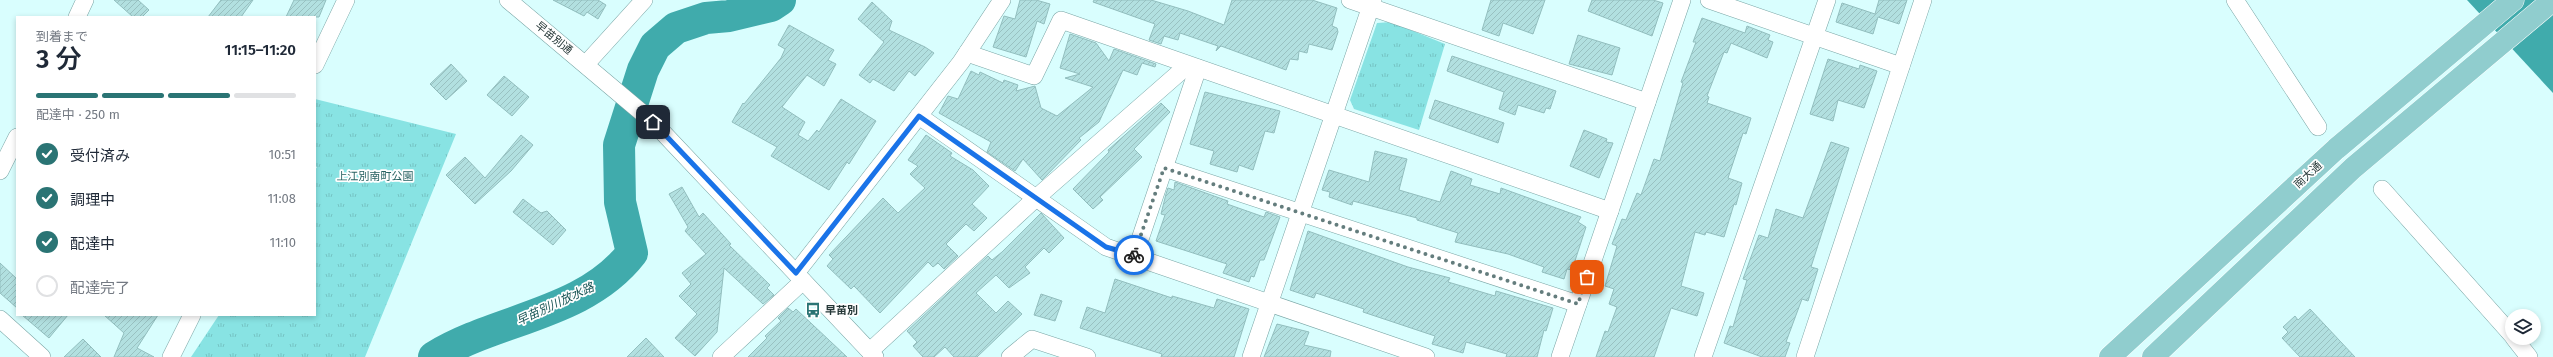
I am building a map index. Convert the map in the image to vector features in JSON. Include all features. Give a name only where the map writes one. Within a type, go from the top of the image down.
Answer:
[{"type":"main road","name":"南大通","points":[[2110,357],[2336,149],[2513,0]]},
{"type":"main road","points":[[2153,357],[2353,168],[2553,0]]},
{"type":"street","points":[[77,16],[85,0]]},
{"type":"street","points":[[316,63],[346,0]]},
{"type":"street","name":"早苗別通","points":[[508,0],[586,64],[653,122],[799,277]]},
{"type":"street","points":[[586,64],[644,0]]},
{"type":"street","points":[[721,357],[799,277],[967,53],[1002,0]]},
{"type":"street","points":[[1350,0],[1372,3],[1647,102]]},
{"type":"street","points":[[1560,357],[1682,0]]},
{"type":"street","points":[[1709,0],[1901,66]]},
{"type":"street","points":[[1703,357],[1827,0]]},
{"type":"street","points":[[1805,357],[1923,0]]},
{"type":"street","points":[[2235,0],[2274,56],[2318,127]]},
{"type":"street","points":[[1251,357],[1372,3]]},
{"type":"street","points":[[967,53],[1034,76],[1061,20],[1610,211]]},
{"type":"street","points":[[1134,257],[1164,168],[1193,66]]},
{"type":"street","points":[[799,277],[872,354],[1036,198],[1193,66]]},
{"type":"street","points":[[919,116],[1106,247],[1426,357]]},
{"type":"street","points":[[0,171],[16,139]]},
{"type":"street","points":[[1164,168],[1578,304]]},
{"type":"street","points":[[2382,189],[2505,327]]},
{"type":"street","points":[[171,357],[192,316]]},
{"type":"street","points":[[0,319],[42,357]]},
{"type":"street","points":[[1010,357],[1032,339],[1087,357]]},
{"type":"street","points":[[2520,345],[2529,357]]},
{"type":"green space","points":[[1391,22],[1445,44],[1419,130],[1354,109],[1350,100],[1377,23]]},
{"type":"green space","name":"上江別南町公園","points":[[316,99],[456,134],[365,357],[191,357],[218,316],[316,316]]},
{"type":"shaded area","points":[[2467,0],[2553,0],[2553,93]]},
{"type":"building","points":[[114,0],[138,0],[149,10],[143,16],[132,16]]},
{"type":"building","points":[[221,0],[253,0],[242,16],[209,16]]},
{"type":"building","points":[[294,0],[326,0],[319,17],[286,16]]},
{"type":"building","points":[[553,0],[598,0],[606,5],[598,19],[587,12],[584,16]]},
{"type":"building","points":[[1020,0],[1036,0],[1050,4],[1044,24],[1037,21],[1026,57],[993,47],[1004,16],[1015,19]]},
{"type":"building","points":[[1094,0],[1151,0],[1188,11],[1224,25],[1232,0],[1312,0],[1337,8],[1332,26],[1337,28],[1338,32],[1332,50],[1309,44],[1307,53],[1299,51],[1298,60],[1290,59],[1286,70],[1221,46],[1216,51],[1218,46],[1180,33],[1178,40],[1164,36],[1161,44],[1149,40],[1155,24],[1093,2]]},
{"type":"building","points":[[1491,0],[1545,0],[1533,34],[1503,23],[1499,36],[1482,30]]},
{"type":"building","points":[[1592,0],[1653,0],[1663,3],[1652,36],[1588,11]]},
{"type":"building","points":[[1879,0],[1907,0],[1899,24],[1878,17],[1873,34],[1836,22],[1842,3],[1875,14]]},
{"type":"building","points":[[872,2],[892,21],[889,30],[925,47],[934,53],[915,76],[909,71],[894,91],[873,79],[870,83],[859,75],[884,42],[858,19]]},
{"type":"building","points":[[1702,18],[1745,33],[1747,26],[1770,35],[1768,40],[1773,42],[1767,58],[1731,43],[1727,53],[1724,52],[1707,96],[1709,97],[1707,103],[1751,118],[1746,134],[1743,133],[1728,178],[1742,183],[1736,205],[1734,204],[1724,237],[1706,232],[1705,235],[1695,232],[1681,286],[1704,293],[1697,316],[1671,308],[1654,357],[1596,357],[1605,331],[1608,332],[1617,307],[1609,304],[1614,289],[1605,286],[1617,246],[1612,244],[1622,219],[1626,220],[1637,193],[1641,195],[1654,159],[1660,161],[1683,83],[1681,82],[1696,42],[1693,42]]},
{"type":"building","points":[[789,25],[834,50],[828,60],[836,64],[824,86],[807,75],[782,107],[805,122],[798,135],[808,141],[817,130],[819,132],[841,99],[876,121],[849,164],[847,162],[829,190],[771,156],[777,147],[732,122],[743,103],[744,104],[781,58],[785,49],[778,45]]},
{"type":"building","points":[[1070,34],[1096,43],[1109,61],[1114,49],[1156,64],[1155,67],[1142,63],[1137,75],[1123,70],[1099,122],[1079,138],[1081,140],[1042,180],[1023,159],[1015,171],[987,152],[991,142],[939,113],[948,96],[958,99],[971,71],[979,75],[980,72],[1003,83],[1004,80],[1018,85],[1016,91],[1035,86],[1041,108],[1057,116],[1093,87],[1065,78],[1080,74],[1060,68]]},
{"type":"building","points":[[1578,35],[1620,48],[1612,75],[1569,64]]},
{"type":"building","points":[[1452,56],[1556,91],[1550,109],[1546,108],[1544,113],[1518,105],[1515,115],[1499,109],[1504,92],[1447,71]]},
{"type":"building","points":[[1828,59],[1859,69],[1860,65],[1877,71],[1864,108],[1838,100],[1833,121],[1810,114]]},
{"type":"building","points":[[451,64],[467,81],[446,100],[430,84]]},
{"type":"building","points":[[504,76],[529,97],[512,116],[487,95]]},
{"type":"building","points":[[1205,92],[1280,111],[1274,133],[1265,131],[1253,170],[1239,165],[1237,172],[1210,164],[1214,151],[1190,144]]},
{"type":"building","points":[[1435,100],[1504,123],[1498,143],[1429,118]]},
{"type":"building","points":[[1161,103],[1170,112],[1134,149],[1142,157],[1100,197],[1103,200],[1093,209],[1073,189],[1109,152],[1108,150]]},
{"type":"building","points":[[1584,130],[1607,139],[1606,142],[1613,143],[1599,178],[1570,166]]},
{"type":"building","points":[[521,135],[533,145],[511,171],[475,204],[446,175],[465,157],[485,178]]},
{"type":"building","points":[[926,135],[952,153],[950,156],[973,170],[989,186],[972,204],[987,218],[974,231],[966,224],[946,244],[958,256],[944,269],[938,263],[933,267],[928,262],[880,313],[854,286],[851,289],[827,266],[833,259],[829,255],[883,198],[898,213],[925,188],[910,174],[918,166],[908,160]]},
{"type":"building","points":[[1831,142],[1849,148],[1811,267],[1818,269],[1808,301],[1802,299],[1786,342],[1790,343],[1785,357],[1762,357],[1724,343],[1730,326],[1733,327],[1747,280],[1743,279],[1759,235],[1768,238],[1776,209],[1803,218]]},
{"type":"building","points":[[1375,151],[1407,159],[1399,190],[1440,202],[1451,171],[1472,179],[1470,185],[1500,194],[1501,188],[1581,217],[1578,222],[1586,227],[1572,270],[1567,269],[1564,279],[1542,272],[1544,267],[1508,254],[1455,242],[1458,233],[1417,220],[1417,218],[1353,201],[1352,205],[1329,197],[1330,192],[1322,190],[1329,170],[1369,182]]},
{"type":"building","points":[[1175,182],[1228,201],[1227,204],[1264,217],[1266,212],[1280,217],[1264,260],[1260,260],[1254,277],[1251,276],[1249,282],[1223,273],[1227,264],[1156,241],[1165,215],[1161,214],[1166,194],[1168,188],[1174,190]]},
{"type":"building","points":[[682,187],[699,217],[703,213],[731,244],[729,245],[770,285],[767,288],[774,295],[763,304],[724,268],[717,332],[695,356],[675,338],[697,314],[679,296],[691,284],[682,273],[706,254],[685,231],[688,227],[669,194]]},
{"type":"building","points":[[523,199],[541,213],[547,211],[566,230],[553,245],[513,212]]},
{"type":"building","points":[[1041,213],[1064,238],[1049,253],[1044,248],[1025,267],[1030,273],[1009,288],[996,275],[976,293],[996,313],[1008,301],[1022,314],[977,357],[954,357],[945,347],[934,357],[923,357],[913,346],[917,342],[907,331],[988,256],[992,260],[1002,252]]},
{"type":"building","points":[[1308,231],[1408,267],[1450,278],[1448,282],[1495,296],[1496,291],[1553,308],[1546,331],[1544,330],[1537,357],[1506,357],[1507,354],[1466,342],[1463,353],[1432,344],[1435,336],[1363,312],[1364,309],[1316,293],[1314,298],[1290,290]]},
{"type":"building","points":[[0,263],[16,278],[16,307],[0,293]]},
{"type":"building","points":[[1115,279],[1172,298],[1172,296],[1214,308],[1217,299],[1249,309],[1234,357],[1161,357],[1162,354],[1080,328],[1087,307],[1105,313]]},
{"type":"building","points":[[1041,294],[1062,301],[1055,321],[1034,315]]},
{"type":"building","points":[[788,308],[793,312],[796,309],[847,357],[748,357],[767,338],[765,336],[781,321],[778,318]]},
{"type":"building","points":[[2310,309],[2355,357],[2300,357],[2282,338],[2288,332],[2283,327],[2295,316],[2298,320]]},
{"type":"building","points":[[23,316],[67,316],[49,338]]},
{"type":"building","points":[[105,316],[157,316],[137,348],[154,357],[114,357],[124,333]]},
{"type":"building","points":[[1277,324],[1309,332],[1304,345],[1331,351],[1330,357],[1264,357]]},
{"type":"building","points":[[646,338],[664,357],[627,357]]},
{"type":"building","points":[[83,339],[101,357],[64,357]]},
{"type":"waterway","name":"早苗別川放水路","points":[[434,357],[485,333],[565,303],[590,290],[612,274],[632,253],[620,202],[619,145],[643,70],[655,46],[676,28],[706,18],[729,16],[771,6],[780,0]]},
{"type":"way so far","points":[[1134,255],[1164,168],[1578,304],[1587,277]]},
{"type":"place","name":"早苗別","points":[[813,310]]},
{"type":"route","points":[[653,122],[796,273],[919,116],[1106,247],[1134,257],[1134,255]]}]
